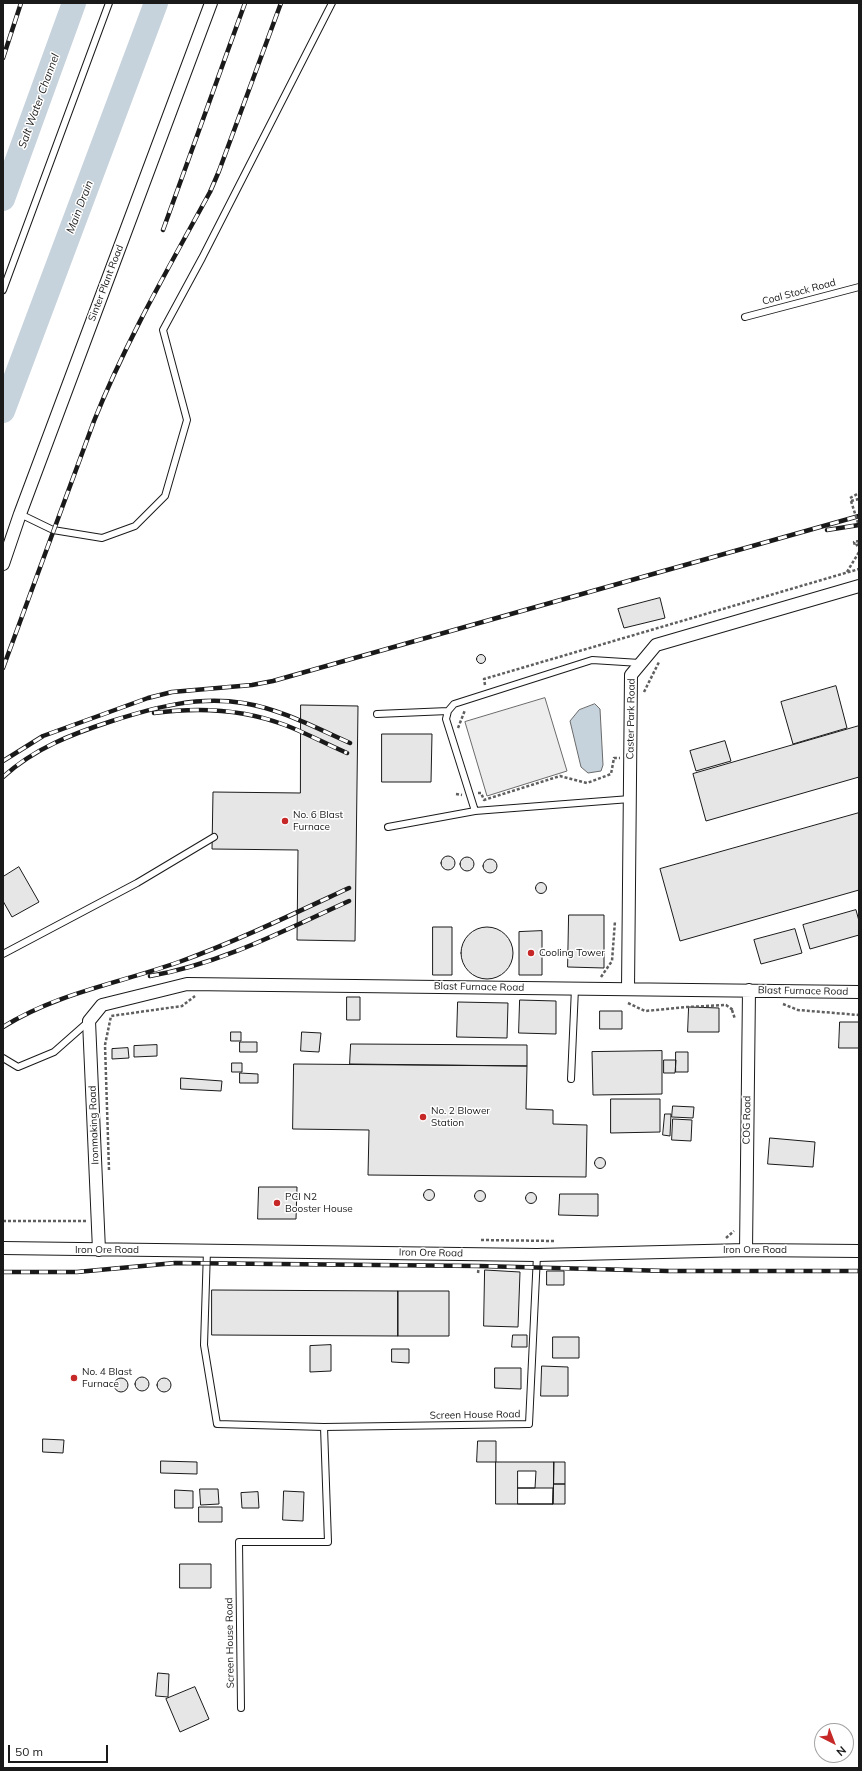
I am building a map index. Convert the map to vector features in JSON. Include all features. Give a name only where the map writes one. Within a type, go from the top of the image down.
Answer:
[{"type":"street","name":"Sinter Plant Road","points":[[3,564],[20,514],[211,3]]},
{"type":"street","name":"Caster Park Road","points":[[628,989],[631,675],[656,645],[859,586]]},
{"type":"street","name":"Blast Furnace Road","points":[[89,1021],[102,1005],[187,984],[859,992]]},
{"type":"street","name":"COG Road","points":[[746,1250],[749,990]]},
{"type":"street","name":"Ironmaking Road","points":[[89,1021],[99,1250]]},
{"type":"street","name":"Iron Ore Road","points":[[3,1248],[537,1255],[746,1250],[859,1251]]},
{"type":"lane","points":[[3,290],[109,3]]},
{"type":"lane","points":[[20,514],[53,530],[102,538],[135,526],[165,496],[187,420],[163,330],[202,258],[332,3]]},
{"type":"lane","name":"Coal Stock Road","points":[[745,317],[859,286]]},
{"type":"lane","points":[[475,811],[446,719],[448,711],[454,704],[486,692],[592,660],[640,663]]},
{"type":"lane","points":[[376,714],[448,711]]},
{"type":"lane","points":[[388,827],[475,811],[630,799]]},
{"type":"lane","points":[[3,954],[137,883],[214,837]]},
{"type":"lane","points":[[571,1079],[575,988]]},
{"type":"lane","points":[[3,1058],[18,1067],[54,1052],[89,1021]]},
{"type":"lane","name":"Screen House Road","points":[[207,1250],[204,1345],[217,1424],[324,1427],[529,1424],[537,1255]]},
{"type":"lane","name":"Screen House Road","points":[[240,1708],[239,1542],[328,1542],[324,1427]]},
{"type":"path","points":[[859,499],[851,501],[859,526]]},
{"type":"path","points":[[859,541],[854,542],[855,546],[859,544]]},
{"type":"path","points":[[847,573],[859,552]]},
{"type":"path","points":[[486,692],[484,679],[859,569]]},
{"type":"path","points":[[644,696],[644,690],[662,657]]},
{"type":"path","points":[[451,736],[460,726],[466,708]]},
{"type":"path","points":[[456,794],[469,795],[481,792],[484,800],[560,776],[587,783],[611,774],[614,758],[630,757]]},
{"type":"path","points":[[601,988],[601,976],[612,961],[615,915],[629,913]]},
{"type":"path","points":[[109,1176],[105,1045],[111,1016],[182,1006],[201,992]]},
{"type":"path","points":[[623,1001],[638,1006],[645,1011],[726,1005],[732,1010],[736,1022]]},
{"type":"path","points":[[780,1003],[798,1010],[859,1015]]},
{"type":"path","points":[[732,1010],[749,1008]]},
{"type":"path","points":[[3,1221],[97,1221]]},
{"type":"path","points":[[722,1241],[733,1232],[734,1226]]},
{"type":"path","points":[[478,1273],[480,1240],[559,1241]]},
{"type":"shaded area","points":[[545,698],[567,771],[487,796],[465,722]]},
{"type":"shaded area","points":[[595,704],[600,709],[603,765],[601,771],[588,773],[581,767],[570,721],[579,710]]},
{"type":"building","points":[[660,598],[665,618],[624,628],[618,609]]},
{"type":"building","points":[[479,655],[483,655],[485,659],[483,663],[479,663],[477,661],[477,657]]},
{"type":"building","points":[[836,686],[847,728],[793,744],[781,702]]},
{"type":"building","name":"No. 6 Blast Furnace","points":[[301,705],[358,706],[355,941],[297,940],[298,850],[212,849],[213,792],[300,793]]},
{"type":"building","points":[[859,726],[859,777],[706,821],[693,774]]},
{"type":"building","points":[[382,734],[432,734],[431,782],[382,782]]},
{"type":"building","points":[[725,741],[731,761],[696,771],[690,751]]},
{"type":"building","points":[[859,813],[859,890],[680,941],[660,869]]},
{"type":"building","points":[[445,856],[451,856],[455,860],[455,866],[451,870],[445,870],[441,866],[441,860]]},
{"type":"building","points":[[464,857],[470,857],[474,861],[474,867],[470,871],[464,871],[460,867],[460,861]]},
{"type":"building","points":[[487,859],[493,859],[497,863],[497,869],[493,873],[487,873],[483,869],[483,863]]},
{"type":"building","points":[[19,867],[39,902],[12,917],[3,901],[3,877]]},
{"type":"building","points":[[539,883],[543,883],[545,884],[545,892],[539,893],[536,890],[536,886]]},
{"type":"building","points":[[856,910],[859,921],[859,935],[810,949],[803,925]]},
{"type":"building","points":[[569,915],[604,915],[604,968],[568,967]]},
{"type":"building","points":[[433,927],[452,927],[452,975],[433,975]]},
{"type":"building","points":[[487,927],[497,929],[505,935],[511,943],[513,953],[511,963],[505,971],[497,977],[487,979],[477,977],[469,971],[463,963],[461,953],[463,943],[469,935],[477,929]]},
{"type":"building","points":[[795,929],[802,953],[761,964],[754,940]]},
{"type":"building","name":"Cooling Tower","points":[[542,931],[542,975],[519,975],[519,932]]},
{"type":"building","points":[[347,997],[360,997],[360,1020],[347,1020]]},
{"type":"building","points":[[520,1000],[556,1001],[556,1034],[519,1033]]},
{"type":"building","points":[[458,1002],[508,1003],[507,1038],[457,1037]]},
{"type":"building","points":[[689,1007],[719,1008],[719,1032],[688,1032]]},
{"type":"building","points":[[600,1011],[622,1011],[622,1029],[600,1029]]},
{"type":"building","points":[[840,1022],[859,1022],[859,1048],[839,1048]]},
{"type":"building","points":[[231,1032],[241,1032],[241,1041],[231,1041]]},
{"type":"building","points":[[302,1032],[321,1033],[319,1052],[301,1051]]},
{"type":"building","points":[[240,1042],[257,1042],[257,1052],[240,1052]]},
{"type":"building","points":[[351,1044],[527,1045],[527,1066],[350,1064]]},
{"type":"building","points":[[157,1045],[157,1056],[134,1057],[134,1046]]},
{"type":"building","points":[[128,1048],[129,1058],[112,1059],[112,1049]]},
{"type":"building","points":[[662,1051],[662,1094],[593,1095],[592,1052]]},
{"type":"building","points":[[676,1052],[688,1052],[688,1072],[676,1072]]},
{"type":"building","points":[[664,1060],[676,1060],[675,1073],[664,1073]]},
{"type":"building","points":[[232,1063],[242,1063],[242,1072],[232,1072]]},
{"type":"building","name":"No. 2 Blower Station","points":[[294,1064],[527,1066],[526,1109],[553,1110],[553,1124],[587,1125],[586,1177],[368,1175],[369,1130],[293,1129]]},
{"type":"building","points":[[240,1073],[258,1074],[258,1083],[240,1083]]},
{"type":"building","points":[[181,1078],[222,1081],[221,1091],[181,1089]]},
{"type":"building","points":[[611,1099],[660,1099],[660,1132],[611,1133]]},
{"type":"building","points":[[673,1106],[694,1107],[693,1118],[672,1117]]},
{"type":"building","points":[[665,1114],[671,1114],[670,1136],[663,1135]]},
{"type":"building","points":[[673,1119],[692,1120],[691,1141],[672,1140]]},
{"type":"building","points":[[770,1138],[815,1142],[813,1167],[768,1164]]},
{"type":"building","points":[[598,1158],[602,1158],[604,1159],[604,1167],[598,1168],[595,1165],[595,1161]]},
{"type":"building","name":"PCI N2 Booster House","points":[[259,1187],[297,1187],[296,1219],[258,1219]]},
{"type":"building","points":[[427,1190],[431,1190],[433,1191],[433,1199],[427,1200],[424,1197],[424,1193]]},
{"type":"building","points":[[478,1191],[482,1191],[484,1192],[484,1200],[478,1201],[475,1198],[475,1194]]},
{"type":"building","points":[[529,1193],[533,1193],[535,1194],[535,1202],[529,1203],[526,1200],[526,1196]]},
{"type":"building","points":[[560,1194],[598,1194],[598,1216],[559,1215]]},
{"type":"building","points":[[485,1270],[520,1272],[518,1327],[484,1326]]},
{"type":"building","points":[[547,1271],[564,1271],[564,1285],[547,1285]]},
{"type":"building","points":[[212,1290],[398,1291],[398,1336],[212,1335]]},
{"type":"building","points":[[398,1291],[449,1291],[449,1336],[398,1336]]},
{"type":"building","points":[[513,1335],[527,1335],[527,1347],[512,1347]]},
{"type":"building","points":[[553,1337],[579,1337],[579,1358],[553,1358]]},
{"type":"building","points":[[331,1345],[331,1371],[310,1372],[310,1346]]},
{"type":"building","points":[[392,1349],[409,1349],[409,1363],[392,1362]]},
{"type":"building","points":[[542,1366],[568,1367],[568,1396],[541,1396]]},
{"type":"building","points":[[495,1368],[521,1368],[521,1389],[495,1388]]},
{"type":"building","points":[[139,1377],[145,1377],[149,1381],[149,1387],[145,1391],[139,1391],[135,1387],[135,1381]]},
{"type":"building","points":[[118,1378],[124,1378],[128,1382],[128,1388],[124,1392],[118,1392],[114,1388],[114,1382]]},
{"type":"building","points":[[161,1378],[167,1378],[171,1382],[171,1388],[167,1392],[161,1392],[157,1388],[157,1382]]},
{"type":"building","points":[[43,1439],[64,1440],[63,1453],[43,1452]]},
{"type":"building","points":[[478,1441],[496,1441],[496,1462],[477,1462]]},
{"type":"building","points":[[161,1461],[197,1462],[197,1474],[161,1473]]},
{"type":"building","points":[[496,1462],[554,1462],[553,1504],[496,1504]]},
{"type":"building","points":[[554,1462],[565,1462],[565,1484],[554,1484]]},
{"type":"building","points":[[518,1471],[536,1471],[535,1488],[518,1488]]},
{"type":"building","points":[[554,1484],[565,1484],[565,1504],[553,1504]]},
{"type":"building","points":[[518,1488],[553,1488],[553,1504],[518,1504]]},
{"type":"building","points":[[200,1489],[218,1489],[219,1504],[201,1505]]},
{"type":"building","points":[[175,1490],[193,1491],[193,1508],[175,1508]]},
{"type":"building","points":[[284,1491],[304,1492],[303,1521],[283,1520]]},
{"type":"building","points":[[258,1492],[259,1508],[242,1508],[241,1493]]},
{"type":"building","points":[[199,1507],[222,1507],[222,1522],[199,1522]]},
{"type":"building","points":[[180,1564],[211,1564],[211,1588],[180,1588]]},
{"type":"building","points":[[158,1673],[169,1674],[168,1697],[156,1696]]},
{"type":"building","points":[[195,1687],[209,1719],[180,1732],[166,1699]]},
{"type":"waterway","name":"Salt Water Channel","points":[[3,199],[74,3]]},
{"type":"waterway","name":"Main Drain","points":[[3,411],[156,3]]},
{"type":"railway","points":[[3,58],[21,3]]},
{"type":"railway","points":[[163,230],[245,3]]},
{"type":"railway","points":[[3,668],[106,391],[134,333],[210,192],[281,3]]},
{"type":"railway","points":[[3,761],[43,736],[148,698],[172,692],[252,685],[273,681],[859,516]]},
{"type":"railway","points":[[827,530],[859,525]]},
{"type":"railway","points":[[3,777],[15,767],[41,750],[83,731],[145,711],[193,702],[226,701],[257,706],[285,714],[350,743]]},
{"type":"railway","points":[[154,713],[204,710],[253,716],[301,731],[347,753]]},
{"type":"railway","points":[[3,1027],[45,1005],[179,962],[222,945],[349,888]]},
{"type":"railway","points":[[150,976],[176,971],[227,955],[349,901]]},
{"type":"railway","points":[[3,1272],[77,1272],[175,1263],[479,1266],[668,1271],[859,1271]]},
{"type":"place","name":"No. 6 Blast Furnace","points":[[285,821]]},
{"type":"place","name":"Cooling Tower","points":[[531,953]]},
{"type":"place","name":"No. 2 Blower Station","points":[[423,1117]]},
{"type":"place","name":"PCI N2 Booster House","points":[[277,1203]]},
{"type":"place","name":"No. 4 Blast Furnace","points":[[74,1378]]}]
